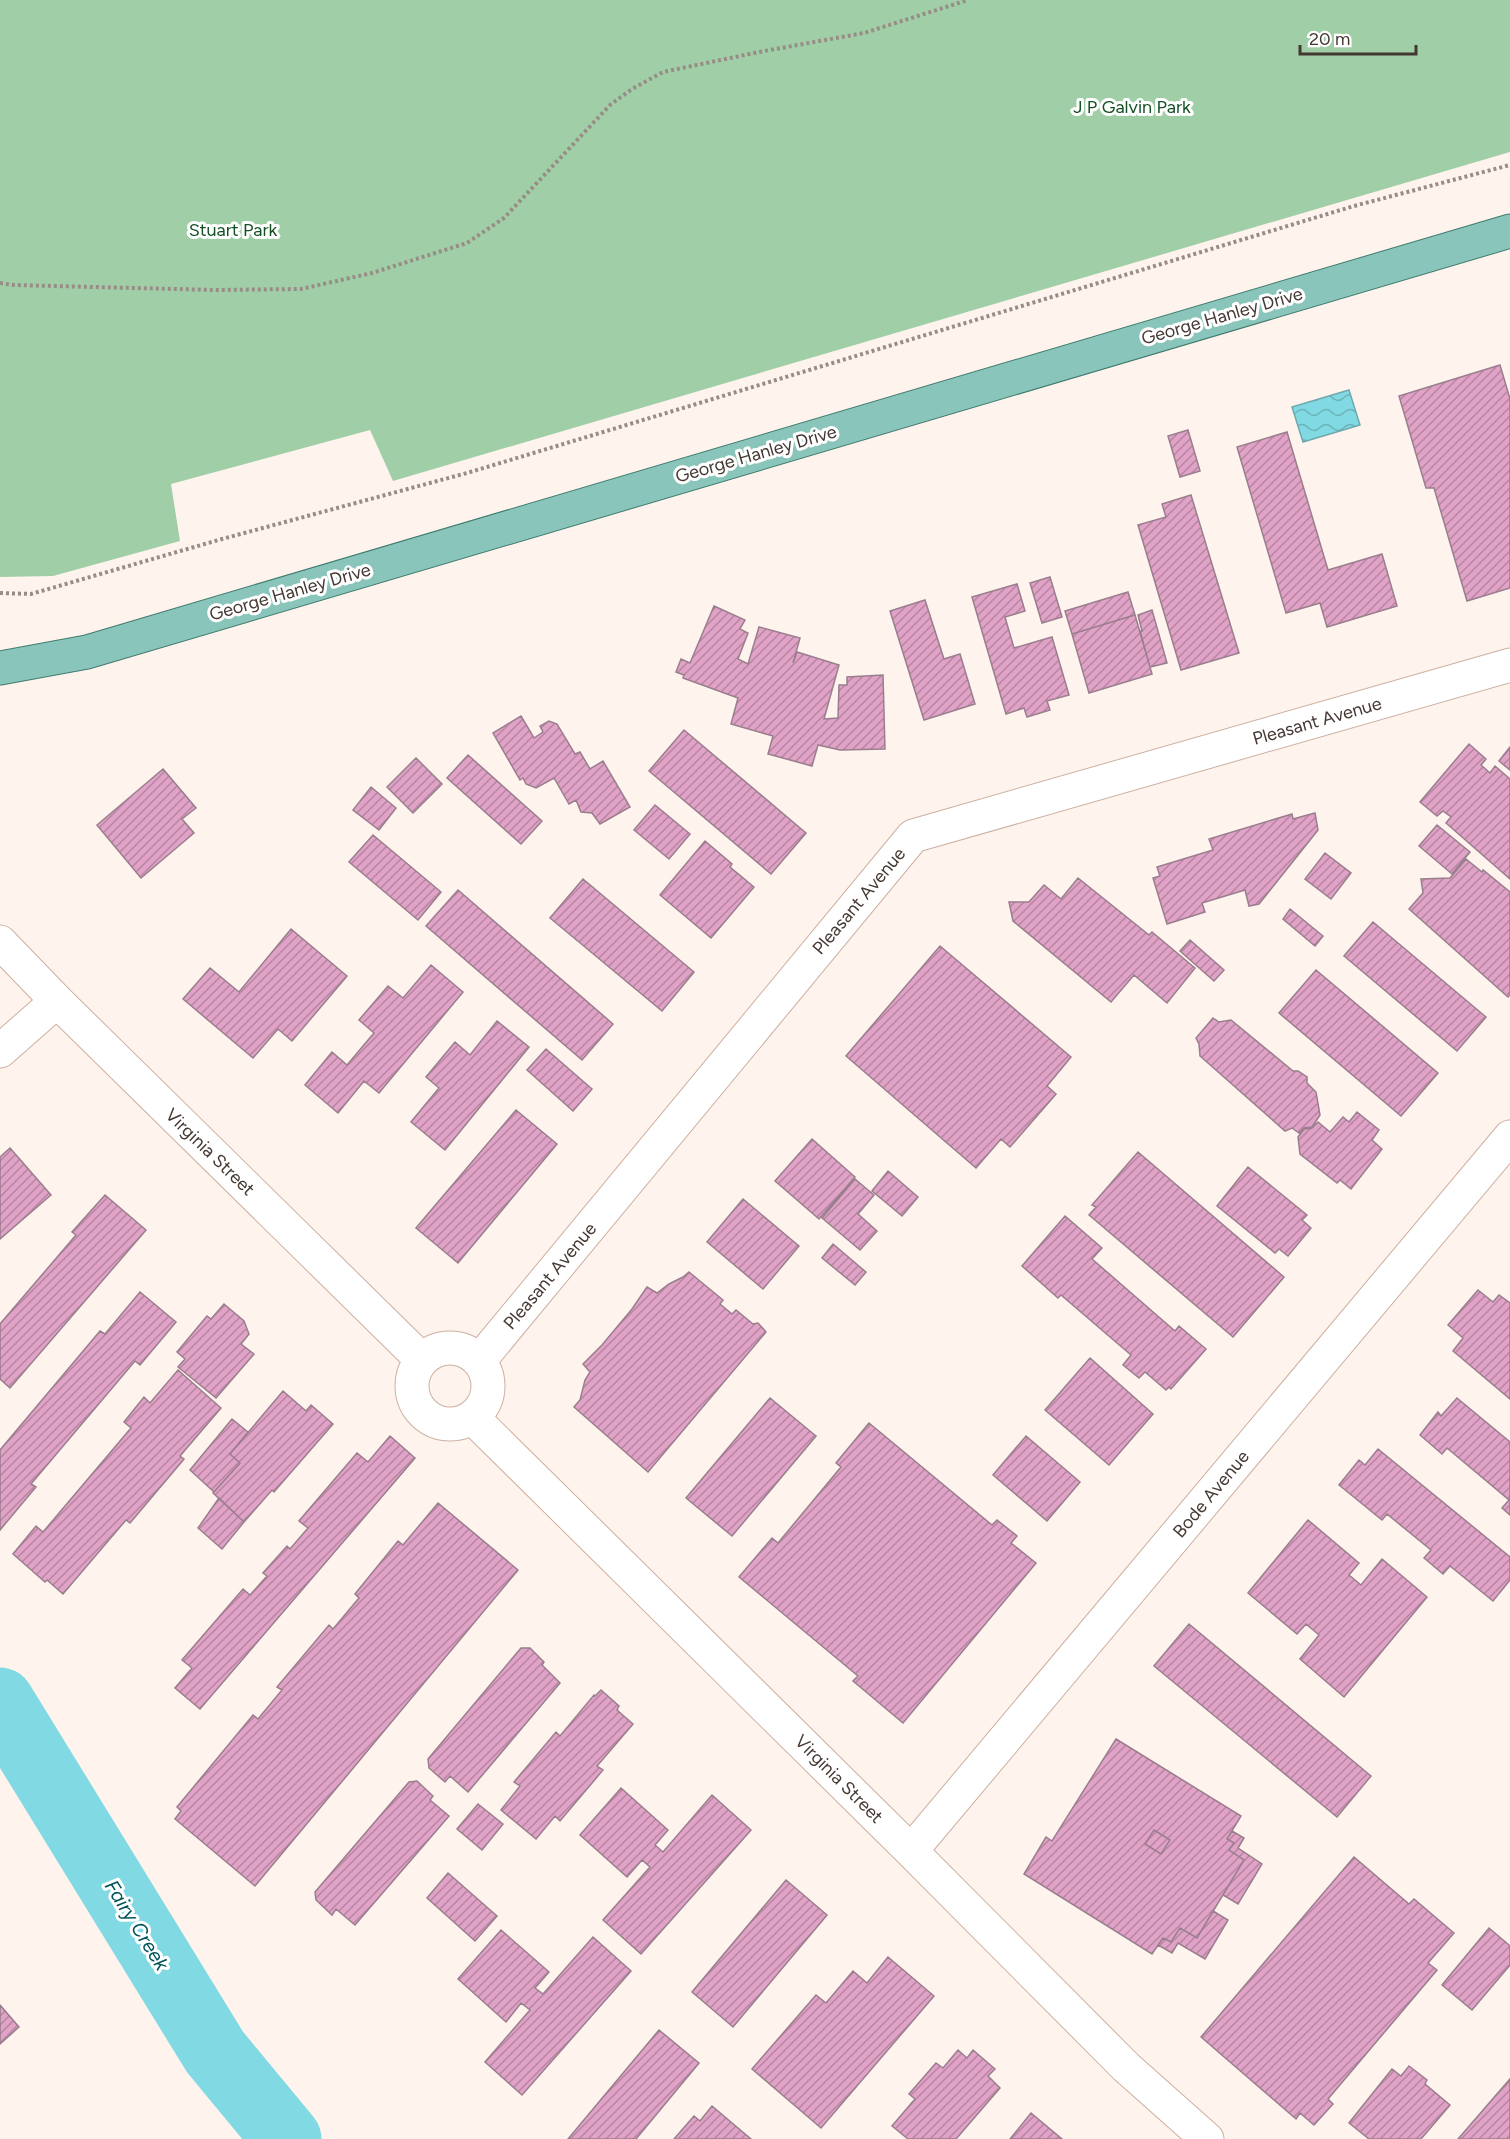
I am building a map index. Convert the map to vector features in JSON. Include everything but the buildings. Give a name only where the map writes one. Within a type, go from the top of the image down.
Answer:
[{"type":"main road","name":"George Hanley Drive","points":[[0,668],[99,648],[1510,231]]},
{"type":"street","name":"Pleasant Avenue","points":[[479,1361],[913,836],[1510,665]]},
{"type":"street","name":"Virginia Street","points":[[0,942],[57,1001],[422,1360]]},
{"type":"street","points":[[0,1051],[57,1001]]},
{"type":"street","name":"Bode Avenue","points":[[911,1851],[1510,1137]]},
{"type":"street","points":[[450,1348],[462,1350],[474,1356],[483,1366],[488,1378],[488,1390],[477,1414],[455,1425],[430,1420],[421,1413],[414,1402],[411,1389],[412,1377],[422,1360],[437,1350],[450,1348]]},
{"type":"street","name":"Virginia Street","points":[[472,1417],[1126,2067],[1207,2139]]},
{"type":"path","points":[[0,283],[216,291],[301,289],[372,273],[467,243],[504,218],[610,105],[632,89],[663,72],[864,33],[968,0]]},
{"type":"path","points":[[0,593],[31,594],[222,539],[467,473],[1342,210],[1510,165]]},
{"type":"green space","name":"Stuart Park","points":[[0,0],[1510,0],[1510,152],[393,481],[370,430],[171,484],[180,541],[53,576],[0,577]]},
{"type":"water","points":[[1349,390],[1360,425],[1303,442],[1292,407]]},
{"type":"waterway","name":"Fairy Creek","points":[[0,1702],[215,2052],[287,2139]]},
{"type":"park label","name":"J P Galvin Park","points":[[1132,107]]}]
